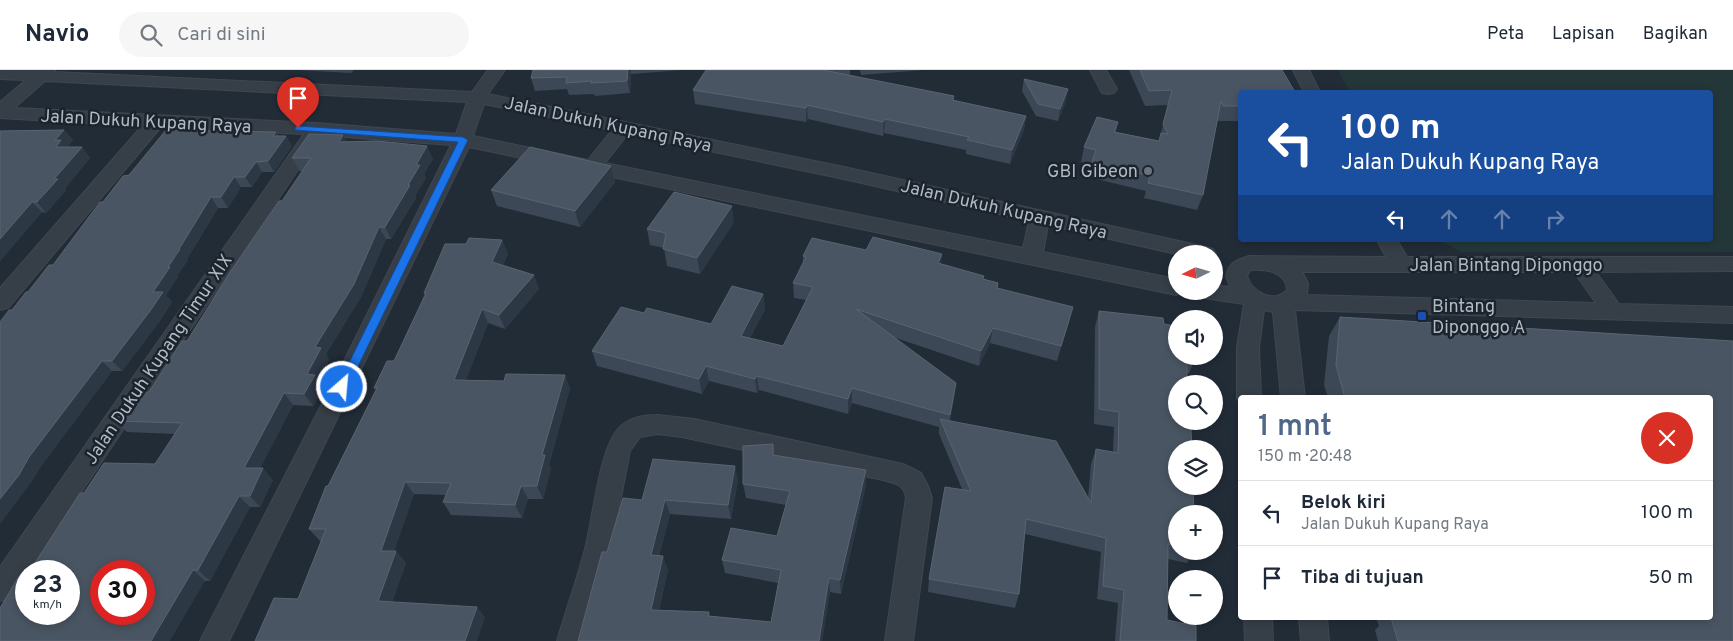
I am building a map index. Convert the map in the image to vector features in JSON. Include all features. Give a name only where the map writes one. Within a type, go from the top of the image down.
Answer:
[{"type":"street","points":[[214,641],[359,353],[463,140],[477,98],[497,70]]},
{"type":"street","points":[[1098,70],[1108,89]]},
{"type":"street","points":[[1301,70],[1311,90]]},
{"type":"street","points":[[0,112],[45,73]]},
{"type":"street","name":"Jalan Dukuh Kupang Raya","points":[[0,74],[45,73],[477,98],[624,126],[1168,246]]},
{"type":"street","name":"Jalan Dukuh Kupang Raya","points":[[0,112],[316,129],[463,140],[1168,285]]},
{"type":"street","points":[[0,302],[156,121]]},
{"type":"street","points":[[593,166],[624,126]]},
{"type":"street","name":"Jalan Dukuh Kupang Timur XIX","points":[[0,589],[316,129]]},
{"type":"street","points":[[1032,256],[1040,218]]},
{"type":"street","points":[[1388,242],[1400,264]]},
{"type":"street","points":[[1223,257],[1248,263],[1262,262],[1279,265],[1288,271],[1296,279],[1298,292],[1285,303]]},
{"type":"street","points":[[1248,263],[1237,272],[1236,278],[1243,291],[1253,298]]},
{"type":"street","name":"Jalan Bintang Diponggo","points":[[1279,265],[1581,266],[1733,264]]},
{"type":"street","points":[[1581,266],[1612,310]]},
{"type":"street","points":[[1223,294],[1253,298],[1269,304],[1612,310],[1733,315]]},
{"type":"street","points":[[1249,395],[1248,347],[1253,298]]},
{"type":"street","points":[[1285,303],[1293,395]]},
{"type":"street","points":[[571,641],[598,549],[618,451],[624,436],[633,429],[646,425],[687,428],[829,456],[903,474],[913,480],[917,487],[919,498],[899,641]]},
{"type":"street","points":[[1258,620],[1259,641]]},
{"type":"street","points":[[1313,620],[1315,641]]},
{"type":"shaded area","points":[[1338,70],[1733,70],[1733,252],[1461,252],[1444,242],[1713,242],[1713,90],[1349,90]]},
{"type":"building","points":[[533,70],[628,70],[627,81],[566,83],[567,77],[531,78]]},
{"type":"building","points":[[706,70],[823,70],[954,96],[952,100],[1026,116],[1012,150],[967,140],[969,137],[885,119],[883,122],[807,105],[806,108],[693,90]]},
{"type":"building","points":[[1140,70],[1282,70],[1294,90],[1238,90],[1238,106],[1223,106],[1221,101],[1203,195],[1148,183],[1150,176],[1092,162],[1096,150],[1084,147],[1097,117],[1118,122],[1114,132],[1159,141],[1161,133],[1168,134],[1163,124],[1172,90],[1149,91]]},
{"type":"building","points":[[1024,79],[1068,89],[1060,109],[1038,104]]},
{"type":"building","points":[[64,130],[55,140],[61,140],[56,147],[82,147],[54,179],[58,179],[37,202],[32,202],[0,239],[0,131]]},
{"type":"building","points":[[166,130],[276,132],[273,136],[286,136],[268,161],[256,162],[245,177],[234,177],[221,197],[211,197],[153,292],[163,292],[150,311],[112,361],[102,361],[29,457],[19,475],[0,499],[0,322],[9,310],[12,310],[28,292],[49,265],[53,265],[100,202],[103,202],[123,176],[129,175]]},
{"type":"building","points":[[309,134],[343,135],[339,142],[377,141],[427,146],[416,165],[420,165],[408,185],[410,185],[385,227],[379,227],[354,284],[315,347],[321,348],[307,374],[315,375],[304,394],[284,393],[244,468],[263,468],[250,496],[239,496],[198,570],[193,570],[151,641],[0,641],[0,608],[15,583],[15,625],[80,625],[80,560],[37,560],[80,493],[84,493],[104,463],[155,464],[182,423],[115,421],[136,392],[149,392],[182,341],[187,341],[229,274],[311,158],[292,158]]},
{"type":"building","points":[[530,147],[611,166],[575,211],[491,190]]},
{"type":"building","points":[[674,192],[732,206],[697,258],[663,249],[666,233],[647,229]]},
{"type":"building","points":[[873,237],[942,254],[938,263],[984,276],[983,279],[998,283],[997,288],[1073,307],[1061,346],[993,328],[981,351],[856,309],[956,383],[950,415],[852,388],[848,399],[757,376],[755,379],[706,366],[699,379],[592,351],[621,307],[644,313],[647,308],[711,324],[732,286],[763,294],[741,336],[783,346],[813,287],[793,283],[806,257],[803,256],[812,238],[866,250]]},
{"type":"building","points":[[469,238],[502,240],[492,262],[534,275],[499,315],[482,309],[454,380],[504,381],[506,374],[565,375],[542,455],[545,455],[537,486],[521,486],[515,505],[443,502],[451,483],[405,482],[381,551],[396,551],[378,601],[477,607],[465,641],[255,641],[274,598],[298,599],[326,529],[309,529],[326,486],[328,486],[377,388],[374,388],[387,361],[394,361],[426,293],[424,293],[445,244],[466,244]]},
{"type":"building","points":[[1099,311],[1163,318],[1164,324],[1168,325],[1168,365],[1187,365],[1187,375],[1168,375],[1168,430],[1191,430],[1192,440],[1168,440],[1168,495],[1193,495],[1194,505],[1168,505],[1167,620],[1168,625],[1196,626],[1196,641],[1120,641],[1124,590],[1103,586],[1106,538],[1026,519],[1019,594],[929,579],[945,487],[971,491],[940,419],[1056,441],[1091,503],[1096,449],[1118,453],[1119,412],[1099,409]]},
{"type":"building","points":[[1340,317],[1733,341],[1733,641],[1398,641],[1392,620],[1713,620],[1713,395],[1344,395],[1336,365]]},
{"type":"building","points":[[773,444],[773,455],[866,470],[840,580],[829,578],[819,641],[578,641],[602,552],[607,552],[623,498],[642,500],[653,459],[735,466],[728,505],[665,500],[651,555],[663,556],[651,610],[709,612],[708,616],[771,622],[781,570],[722,560],[731,528],[777,536],[790,491],[743,484],[743,446]]},
{"type":"place","name":"GBI Gibeon","points":[[1148,171]]},
{"type":"place","name":"Bintang Diponggo A","points":[[1422,316]]},
{"type":"route","points":[[298,128],[463,140],[342,387]]}]
